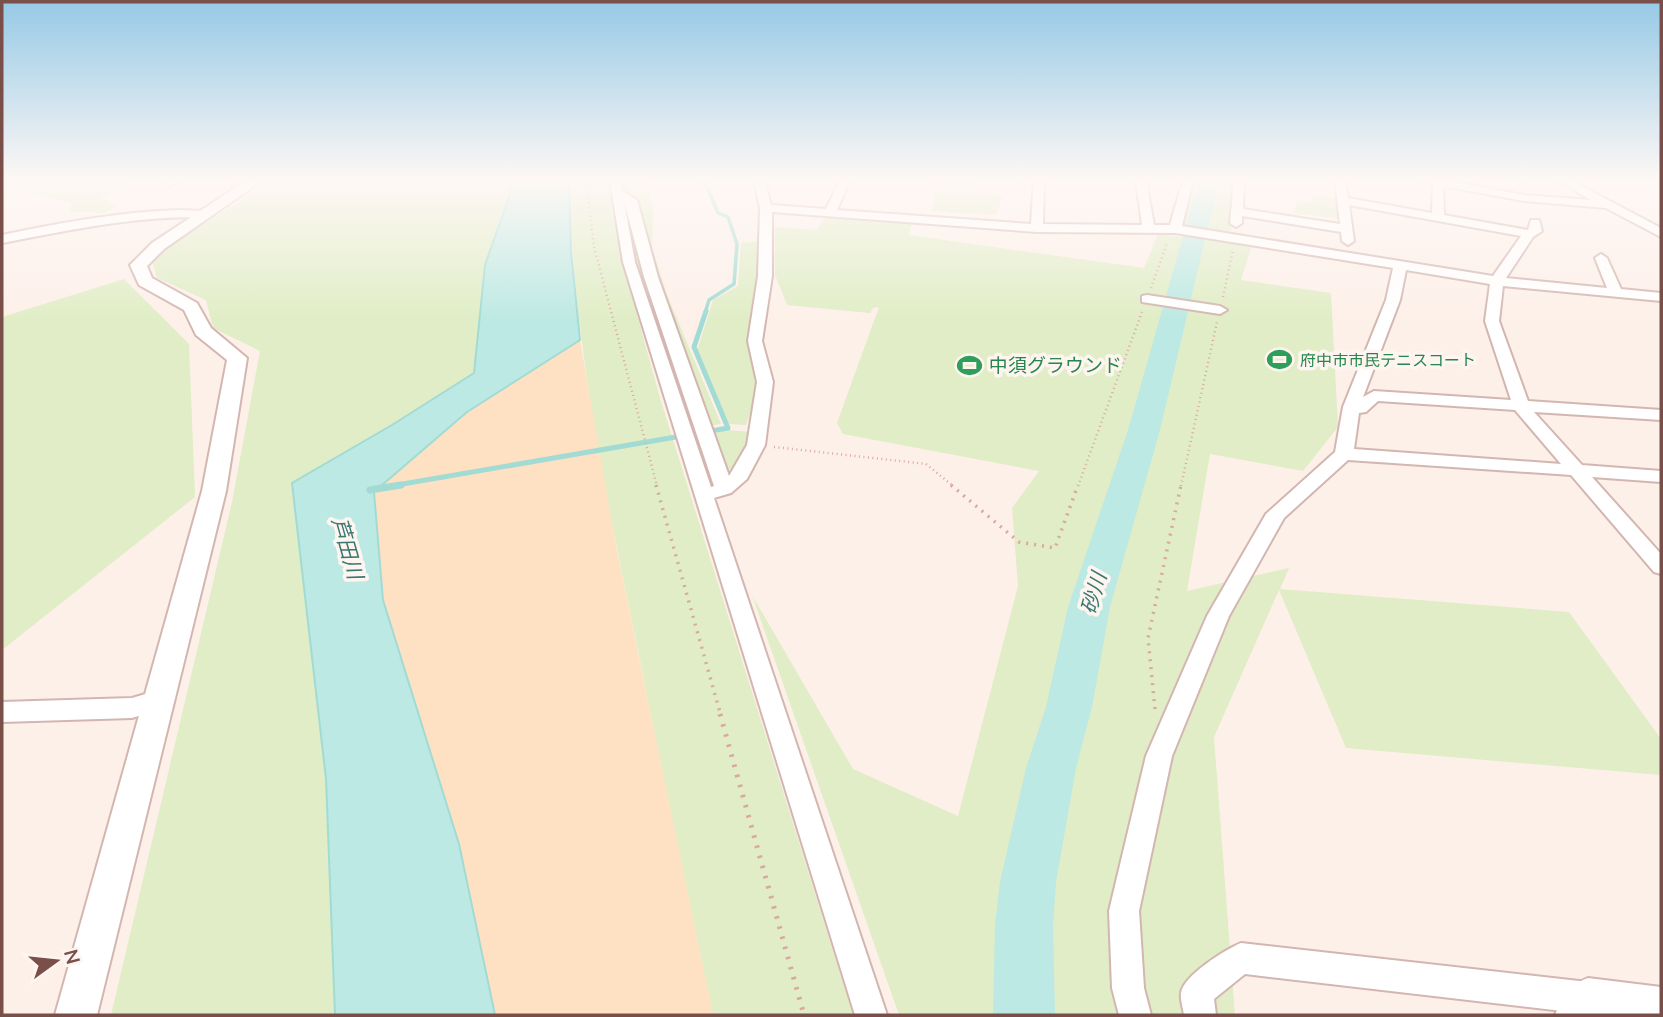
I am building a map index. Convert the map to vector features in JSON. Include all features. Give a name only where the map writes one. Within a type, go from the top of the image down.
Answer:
[{"type":"street","points":[[2,239],[55,227]]},
{"type":"street","points":[[76,1015],[214,491],[237,358],[203,331],[191,307],[145,281],[138,265],[158,246],[185,227]]},
{"type":"street","points":[[623,227],[629,262],[713,492]]},
{"type":"street","points":[[638,227],[713,492],[871,1015]]},
{"type":"street","points":[[713,492],[741,475],[756,445],[765,382],[755,341],[765,276],[766,227]]},
{"type":"street","points":[[1030,227],[1175,229],[1497,281],[1661,297]]},
{"type":"street","points":[[1236,227],[1236,238]]},
{"type":"street","points":[[1337,227],[1346,229],[1349,257]]},
{"type":"street","points":[[1527,227],[1532,228],[1497,281],[1492,321],[1522,408],[1661,568]]},
{"type":"street","points":[[1601,258],[1616,292]]},
{"type":"street","points":[[1135,1015],[1128,988],[1124,911],[1159,756],[1218,616],[1276,514],[1343,454],[1351,407],[1393,300],[1399,265]]},
{"type":"street","points":[[1147,299],[1220,310]]},
{"type":"street","points":[[1351,407],[1360,408],[1374,396],[1522,408],[1661,415]]},
{"type":"street","points":[[1343,454],[1661,476]]},
{"type":"street","points":[[2,712],[132,708],[159,700]]},
{"type":"street","points":[[1200,1015],[1197,992],[1241,958],[1582,1007],[1661,1007]]},
{"type":"path","points":[[592,227],[594,247],[626,376],[804,1015]]},
{"type":"path","points":[[756,445],[926,464],[1019,542],[1055,548],[1175,229]]},
{"type":"path","points":[[1159,756],[1148,638],[1236,238]]},
{"type":"green space","points":[[199,227],[498,227],[485,265],[474,373],[392,425],[326,779],[335,1015],[111,1015],[232,502],[260,351],[213,328],[206,300],[157,278],[152,261]]},
{"type":"green space","points":[[571,227],[616,227],[620,253],[660,398],[853,1015],[713,1015],[602,469],[584,354]]},
{"type":"green space","points":[[629,227],[653,227],[652,247],[667,295],[721,424],[690,429],[634,259]]},
{"type":"green space","points":[[775,227],[817,230],[819,227],[911,227],[908,235],[1144,268],[1158,234],[1252,245],[1241,280],[1331,293],[1338,427],[1303,471],[1210,454],[1187,591],[1289,568],[1280,589],[1569,612],[1661,739],[1661,775],[1346,748],[1279,590],[1214,737],[1235,1015],[899,1015],[752,595],[853,769],[958,816],[1018,586],[1012,508],[1039,471],[843,434],[837,423],[879,307],[873,308],[870,313],[787,305],[775,275]]},
{"type":"green space","points":[[1231,227],[1231,235],[1181,228]]},
{"type":"green space","points":[[761,241],[760,282],[749,321],[760,385],[746,425],[729,424],[697,351],[713,300],[738,286],[741,243]]},
{"type":"green space","points":[[124,279],[189,344],[195,497],[2,650],[2,317]]},
{"type":"green space","points":[[728,430],[752,432],[740,463],[711,481],[704,477],[693,438]]},
{"type":"sand","points":[[580,340],[617,551],[713,1015],[495,1015],[459,844],[383,600],[374,491],[467,412]]},
{"type":"water","name":"芦田川","points":[[498,227],[570,227],[580,340],[467,412],[374,492],[383,600],[459,844],[495,1015],[335,1015],[326,779],[292,483],[474,373],[485,265]]},
{"type":"waterway","points":[[705,313],[709,300],[734,284],[737,244],[731,227]]},
{"type":"waterway","name":"砂川","points":[[1024,1015],[1024,924],[1028,882],[1051,768],[1069,707],[1089,607],[1144,430],[1197,227]]},
{"type":"waterway","points":[[391,486],[728,428],[694,347],[706,311]]},
{"type":"waterway","points":[[370,490],[401,485]]},
{"type":"place","name":"府中市市民テニスコート","points":[[1280,360]]},
{"type":"place","name":"中須グラウンド","points":[[969,365]]}]
